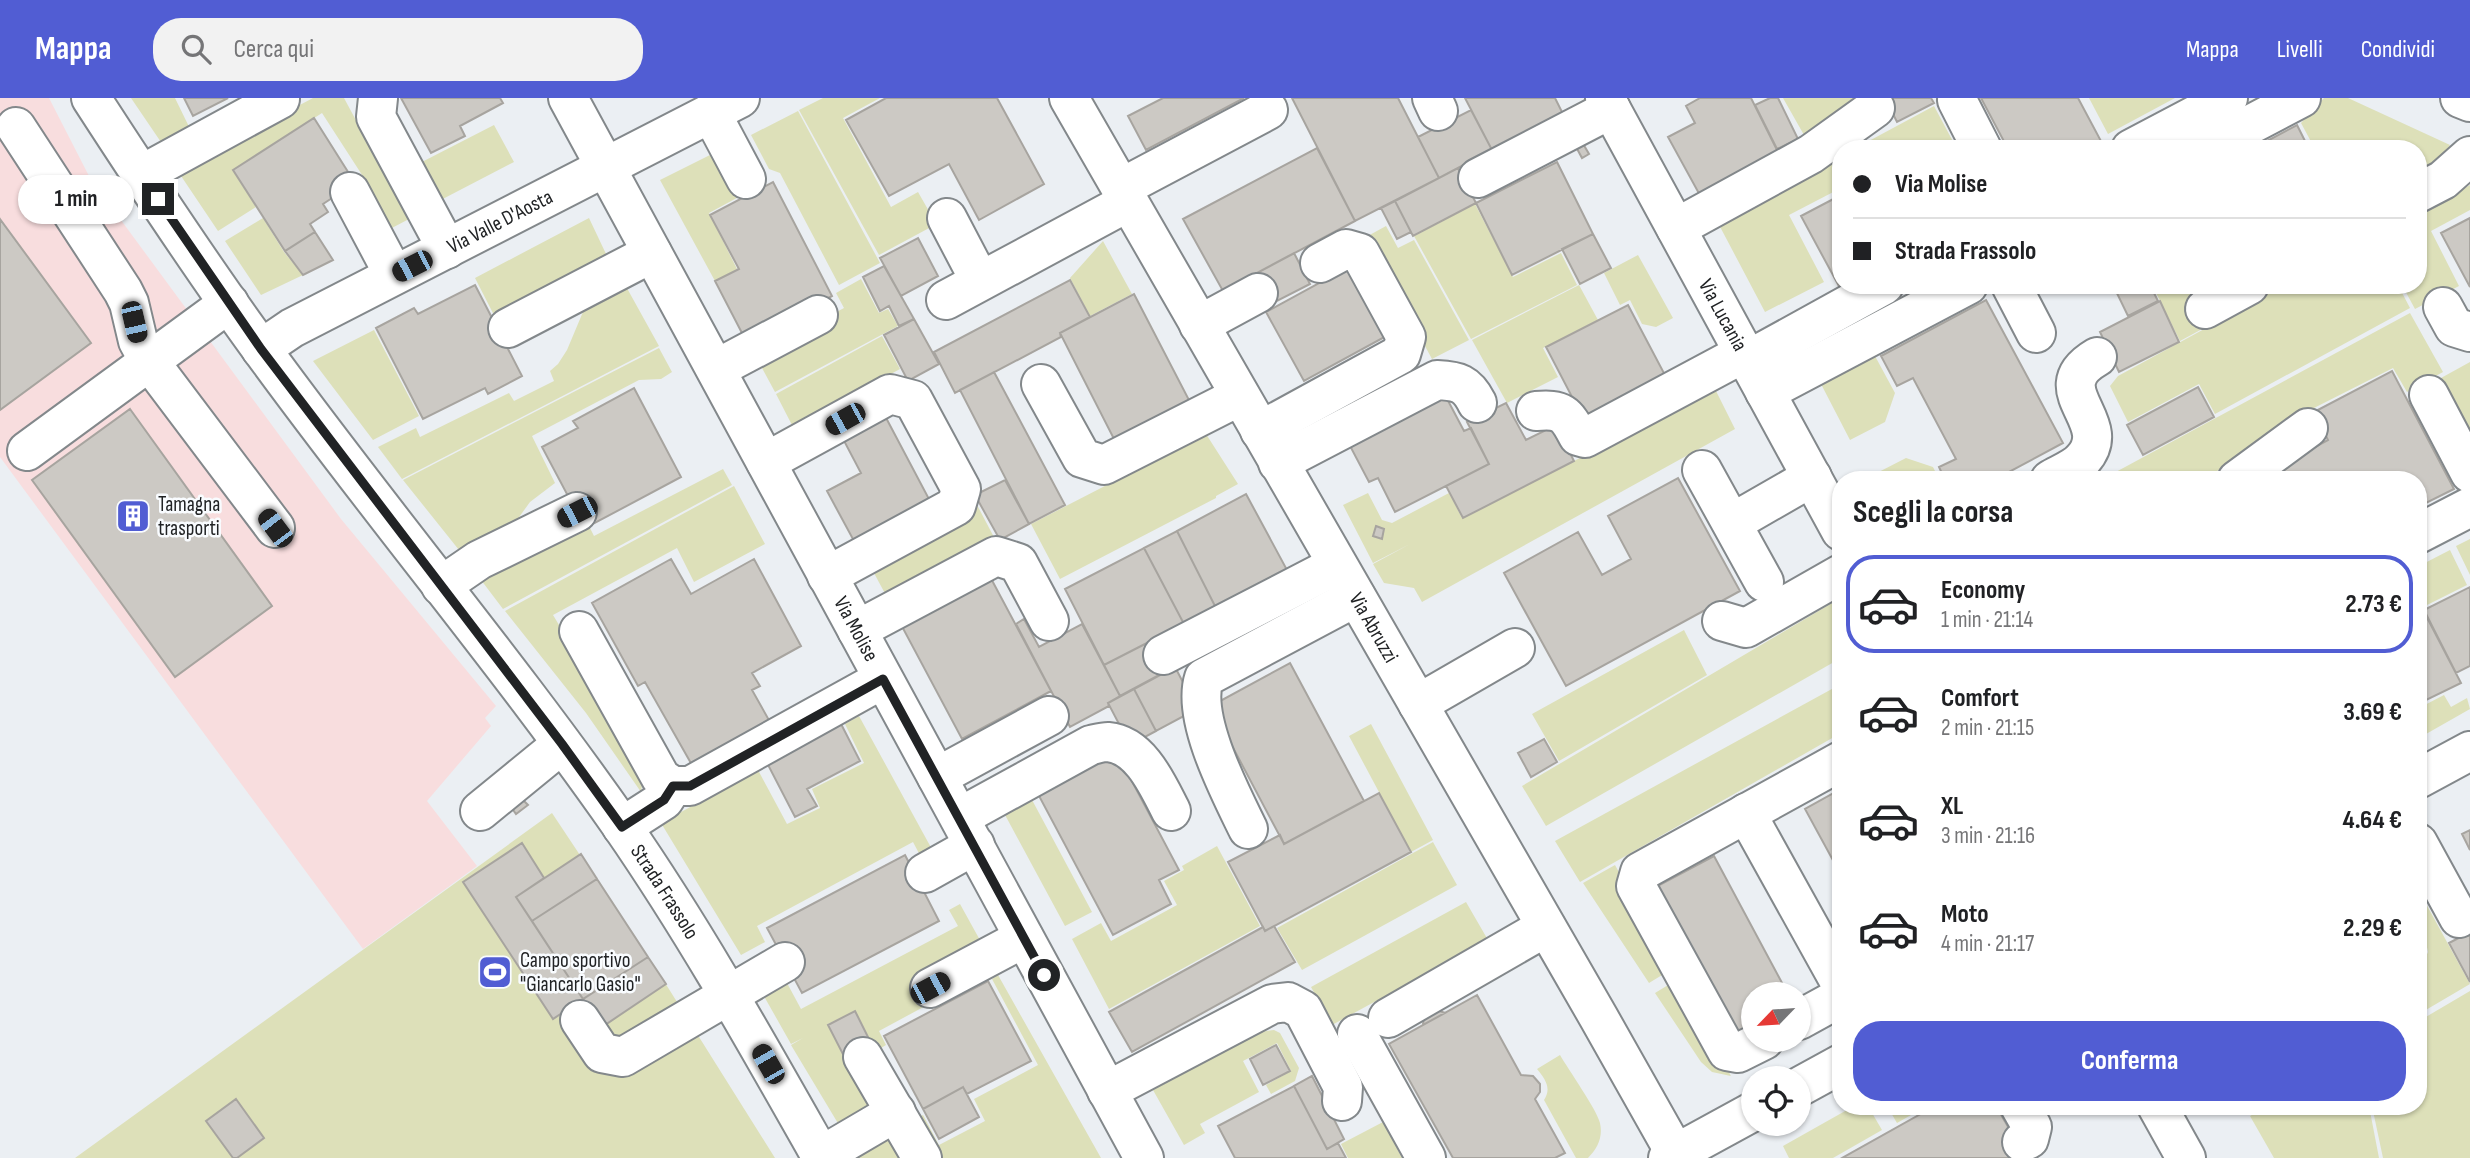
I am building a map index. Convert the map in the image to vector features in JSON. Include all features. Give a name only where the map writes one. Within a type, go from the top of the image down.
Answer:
[{"type":"street","name":"Strada Frassolo","points":[[91,98],[261,349],[562,744],[622,827],[663,887],[821,1157]]},
{"type":"street","points":[[378,98],[376,117],[447,248]]},
{"type":"street","name":"Via Molise","points":[[568,98],[1144,1158]]},
{"type":"street","name":"Via Abruzzi","points":[[1069,98],[1546,927],[1674,1157]]},
{"type":"street","points":[[2147,140],[2228,98]]},
{"type":"street","points":[[2221,140],[2301,98]]},
{"type":"street","points":[[2460,98],[2470,102]]},
{"type":"street","points":[[141,175],[280,99]]},
{"type":"street","points":[[1957,100],[1977,140]]},
{"type":"street","points":[[1478,178],[1608,104]]},
{"type":"street","name":"Via Lucania","points":[[1608,104],[1832,515]]},
{"type":"street","points":[[726,106],[746,180]]},
{"type":"street","name":"Via Valle D'Aosta","points":[[261,349],[292,328],[726,106]]},
{"type":"street","points":[[1676,228],[1811,154],[1875,108]]},
{"type":"street","points":[[946,300],[1268,110]]},
{"type":"street","points":[[16,127],[129,303],[138,341],[149,361],[275,528]]},
{"type":"street","points":[[2427,188],[2443,180],[2470,156]]},
{"type":"street","points":[[350,192],[394,275]]},
{"type":"street","points":[[947,218],[980,281]]},
{"type":"street","points":[[1269,447],[1401,354],[1406,337],[1360,253],[1346,249],[1320,263]]},
{"type":"street","points":[[508,328],[652,253]]},
{"type":"street","points":[[1199,325],[1258,293]]},
{"type":"street","points":[[1536,411],[1553,409],[1567,416],[1578,436],[1585,438],[1867,294]]},
{"type":"street","points":[[1765,393],[1951,294]]},
{"type":"street","points":[[2016,294],[2036,333]]},
{"type":"street","points":[[2205,309],[2232,294]]},
{"type":"street","points":[[27,451],[229,303]]},
{"type":"street","points":[[716,369],[818,315]]},
{"type":"street","points":[[2065,471],[2082,461],[2092,444],[2092,425],[2076,397],[2076,380],[2085,364],[2097,357]]},
{"type":"street","points":[[1269,447],[1437,380],[1456,381],[1471,391],[1477,403]]},
{"type":"street","points":[[1041,384],[1082,458],[1104,465],[1240,396]]},
{"type":"street","points":[[766,462],[890,394],[913,401],[961,489],[956,506],[828,576]]},
{"type":"street","points":[[2429,395],[2470,473]]},
{"type":"street","points":[[2249,471],[2308,428]]},
{"type":"street","points":[[1702,470],[1764,582]]},
{"type":"street","points":[[1732,523],[1811,477]]},
{"type":"street","points":[[2427,529],[2470,507]]},
{"type":"street","points":[[441,586],[479,560],[577,512]]},
{"type":"street","points":[[857,630],[996,556],[1018,563],[1049,621]]},
{"type":"street","points":[[1163,655],[1337,565]]},
{"type":"street","points":[[1721,621],[1746,628],[1832,579]]},
{"type":"street","points":[[1248,829],[1215,760],[1200,692],[1204,678],[1356,597]]},
{"type":"street","points":[[579,631],[661,778],[673,786],[690,786],[883,679]]},
{"type":"street","points":[[1418,704],[1516,648]]},
{"type":"street","points":[[937,777],[1049,716]]},
{"type":"street","points":[[925,873],[967,831],[1091,745],[1107,742],[1121,746],[1138,758],[1155,779],[1171,811]]},
{"type":"street","points":[[480,811],[562,744]]},
{"type":"street","points":[[2427,774],[2470,751]]},
{"type":"street","points":[[1741,1052],[1727,1051],[1636,886],[1640,872],[1832,766]]},
{"type":"street","points":[[622,827],[664,800],[673,786]]},
{"type":"street","points":[[1746,813],[1832,968]]},
{"type":"street","points":[[2427,859],[2459,918]]},
{"type":"street","points":[[1426,1158],[1372,1026],[1546,927]]},
{"type":"street","points":[[930,988],[1024,938]]},
{"type":"street","points":[[580,1020],[602,1053],[623,1057],[785,962]]},
{"type":"street","points":[[1107,1091],[1272,1004],[1288,1002],[1303,1010],[1343,1087],[1342,1101]]},
{"type":"street","points":[[1811,1013],[1832,1002]]},
{"type":"street","points":[[863,1057],[922,1158]]},
{"type":"street","points":[[1811,1080],[1832,1069]]},
{"type":"street","points":[[821,1157],[895,1112]]},
{"type":"street","points":[[2162,1115],[2186,1158]]},
{"type":"street","points":[[1674,1157],[1741,1118]]},
{"type":"shaded area","points":[[0,98],[49,98],[90,178],[341,519],[496,706],[485,718],[491,726],[427,801],[477,866],[363,949],[0,457]]},
{"type":"green space","points":[[131,98],[175,98],[194,137],[167,151]]},
{"type":"green space","points":[[313,98],[344,98],[409,219],[390,229],[364,178],[322,113],[233,171],[256,207],[218,231],[177,170]]},
{"type":"green space","points":[[823,98],[880,98],[843,118],[891,207],[918,192],[934,220],[931,227],[879,255],[799,110]]},
{"type":"green space","points":[[1783,98],[1853,98],[1824,125],[1804,135]]},
{"type":"green space","points":[[2089,98],[2175,98],[2108,134]]},
{"type":"green space","points":[[2324,98],[2348,98],[2450,145],[2441,159],[2427,172],[2427,140],[2310,140],[2301,123]]},
{"type":"green space","points":[[1934,106],[1952,140],[1871,140]]},
{"type":"green space","points":[[798,111],[880,263],[839,285],[780,173],[769,169],[751,135]]},
{"type":"green space","points":[[494,125],[514,162],[435,203],[416,165]]},
{"type":"green space","points":[[722,149],[746,193],[709,213],[737,269],[715,281],[660,180]]},
{"type":"green space","points":[[1832,161],[1832,193],[1789,215],[1824,282],[1765,312],[1717,221]]},
{"type":"green space","points":[[2470,185],[2470,210],[2431,231],[2459,286],[2415,309],[2407,294],[2427,294],[2427,209]]},
{"type":"green space","points":[[1475,204],[1513,277],[1561,253],[1577,285],[1471,339],[1414,236]]},
{"type":"green space","points":[[263,218],[284,252],[303,275],[261,295],[225,241]]},
{"type":"green space","points":[[589,218],[607,256],[496,319],[475,278]]},
{"type":"green space","points":[[1386,226],[1398,248],[1414,240],[1469,340],[1432,359],[1366,237]]},
{"type":"green space","points":[[1103,241],[1132,294],[1090,316],[1070,278]]},
{"type":"green space","points":[[1638,255],[1673,318],[1656,327],[1642,324],[1630,300],[1620,305],[1604,273]]},
{"type":"green space","points":[[861,279],[879,313],[888,309],[898,326],[775,392],[755,355],[844,308],[836,293]]},
{"type":"green space","points":[[623,281],[659,346],[402,479],[378,447],[416,428],[420,437],[509,393],[514,401],[554,381],[550,371],[567,350],[588,300]]},
{"type":"green space","points":[[1579,285],[1598,320],[1543,348],[1558,377],[1507,403],[1472,340]]},
{"type":"green space","points":[[2156,294],[2194,294],[2190,300],[2204,328],[2180,341]]},
{"type":"green space","points":[[2268,294],[2403,294],[2410,308],[2215,414],[2199,384],[2128,422],[2110,386],[2118,376]]},
{"type":"green space","points":[[2410,313],[2443,372],[2407,392],[2393,368],[2310,410],[2217,471],[2118,471]]},
{"type":"green space","points":[[374,330],[419,416],[373,440],[313,361]]},
{"type":"green space","points":[[882,336],[900,369],[793,427],[776,394]]},
{"type":"green space","points":[[659,348],[672,372],[661,379],[639,380],[532,436],[555,483],[530,502],[509,531],[463,555],[403,480]]},
{"type":"green space","points":[[1875,356],[1895,393],[1885,422],[1850,440],[1821,384]]},
{"type":"green space","points":[[2470,362],[2470,434],[2441,378]]},
{"type":"green space","points":[[1715,389],[1735,429],[1422,602],[1414,588],[1384,583],[1373,564],[1410,544],[1373,563],[1343,505],[1368,493],[1382,520],[1392,523],[1449,493],[1462,518]]},
{"type":"green space","points":[[1206,434],[1238,484],[1060,579],[1031,524]]},
{"type":"green space","points":[[1906,458],[1933,467],[1935,471],[1881,471]]},
{"type":"green space","points":[[723,469],[732,485],[503,609],[478,576],[587,522],[594,536]]},
{"type":"green space","points":[[734,486],[765,544],[694,582],[677,548],[553,615],[645,767],[641,792],[586,713],[505,611]]},
{"type":"green space","points":[[976,503],[996,541],[888,599],[868,562]]},
{"type":"green space","points":[[2470,539],[2470,575],[2456,546]]},
{"type":"green space","points":[[2450,550],[2467,585],[2427,605],[2427,562]]},
{"type":"green space","points":[[1832,603],[1832,663],[1546,826],[1522,786]]},
{"type":"green space","points":[[1684,630],[1707,675],[1559,761],[1532,714]]},
{"type":"green space","points":[[1832,689],[1832,738],[1580,882],[1555,841]]},
{"type":"green space","points":[[2444,695],[2451,707],[2467,698],[2470,709],[2427,733],[2427,704]]},
{"type":"green space","points":[[859,716],[934,853],[922,859],[913,842],[757,926],[765,942],[741,955],[661,823],[758,770],[787,824],[820,808],[812,789],[864,763],[845,724]]},
{"type":"green space","points":[[1371,724],[1433,840],[1411,852],[1349,736]]},
{"type":"green space","points":[[1031,798],[1092,912],[1065,926],[1004,813]]},
{"type":"green space","name":"Campo sportivo \"Giancarlo Gasio\"","points":[[552,813],[667,986],[775,1158],[75,1158]]},
{"type":"green space","points":[[1433,842],[1457,885],[1302,970],[1277,928]]},
{"type":"green space","points":[[1217,846],[1260,926],[1109,1009],[1072,939],[1101,923],[1111,941],[1177,905],[1164,881],[1184,870],[1182,866]]},
{"type":"green space","points":[[1615,865],[1672,969],[1649,983],[1583,883]]},
{"type":"green space","points":[[1466,902],[1488,940],[1332,1025],[1311,987]]},
{"type":"green space","points":[[960,904],[981,942],[929,1004],[879,1031],[886,1045],[876,1051],[855,1011],[828,1024],[848,1066],[877,1100],[842,1130],[791,1045],[803,1038],[791,1044],[756,982],[780,970],[801,1009],[958,926],[949,910]]},
{"type":"green space","points":[[2427,906],[2470,984],[2427,1009],[2427,954]]},
{"type":"green space","points":[[998,975],[1101,1158],[937,1158],[919,1117],[923,1115],[939,1145],[985,1121],[974,1099],[1038,1065],[992,979]]},
{"type":"green space","points":[[1678,979],[1731,1076],[1712,1072],[1701,1062],[1655,993]]},
{"type":"green space","points":[[2470,991],[2470,1158],[2383,1158],[2374,1115],[2427,1115],[2427,1016]]},
{"type":"green space","points":[[1274,1030],[1280,1033],[1299,1068],[1295,1081],[1271,1094],[1266,1085],[1291,1071],[1277,1043],[1243,1061],[1259,1092],[1200,1124],[1205,1133],[1184,1145],[1153,1090],[1260,1032]]},
{"type":"green space","points":[[1560,1055],[1600,1123],[1599,1142],[1588,1158],[1576,1158],[1544,1100],[1547,1088],[1537,1069]]},
{"type":"green space","points":[[1838,1115],[1873,1115],[1882,1130],[1833,1158],[1789,1158],[1783,1146],[1801,1136],[1811,1136],[1811,1130]]},
{"type":"green space","points":[[1892,1115],[1911,1115],[1897,1123]]},
{"type":"green space","points":[[2371,1115],[2379,1158],[2274,1158],[2250,1116]]},
{"type":"green space","points":[[1383,1122],[1402,1158],[1348,1158],[1341,1144]]},
{"type":"green space","points":[[888,1134],[906,1158],[859,1158],[855,1151]]},
{"type":"building","points":[[184,98],[228,98],[193,116]]},
{"type":"building","points":[[401,98],[500,98],[503,103],[460,126],[465,136],[431,153]]},
{"type":"building","points":[[886,98],[997,98],[1044,184],[979,220],[949,164],[889,196],[846,120]]},
{"type":"building","points":[[1163,98],[1244,98],[1146,150],[1128,116]]},
{"type":"building","points":[[1292,98],[1398,98],[1439,178],[1355,221]]},
{"type":"building","points":[[1465,98],[1555,98],[1563,114],[1492,150]]},
{"type":"building","points":[[1700,98],[1751,98],[1781,158],[1702,199],[1668,137],[1695,123],[1686,106]]},
{"type":"building","points":[[1770,98],[1778,98],[1798,139],[1777,149],[1755,105]]},
{"type":"building","points":[[1885,98],[1931,98],[1934,103],[1897,122]]},
{"type":"building","points":[[1981,98],[2078,98],[2100,140],[2003,140]]},
{"type":"building","points":[[1471,110],[1492,150],[1439,178],[1418,137]]},
{"type":"building","points":[[314,118],[355,183],[323,204],[328,212],[310,224],[315,232],[285,251],[233,170]]},
{"type":"building","points":[[2297,125],[2304,140],[2269,140]]},
{"type":"building","points":[[1582,142],[1589,154],[1582,158],[1575,145]]},
{"type":"building","points":[[1317,148],[1355,221],[1223,291],[1183,219]]},
{"type":"building","points":[[1557,162],[1593,234],[1512,275],[1476,203]]},
{"type":"building","points":[[1458,168],[1476,203],[1413,236],[1395,201]]},
{"type":"building","points":[[773,182],[832,296],[788,320],[743,335],[715,281],[739,269],[710,215]]},
{"type":"building","points":[[1832,200],[1832,273],[1801,216]]},
{"type":"building","points":[[1395,201],[1411,232],[1397,239],[1381,208]]},
{"type":"building","points":[[2470,218],[2470,287],[2441,233]]},
{"type":"building","points":[[0,219],[91,343],[0,410]]},
{"type":"building","points":[[315,232],[333,260],[303,275],[285,251]]},
{"type":"building","points":[[1593,234],[1611,268],[1580,284],[1562,249]]},
{"type":"building","points":[[918,238],[938,276],[901,296],[880,258]]},
{"type":"building","points":[[1294,253],[1310,284],[1273,303],[1257,273]]},
{"type":"building","points":[[1352,265],[1390,334],[1304,381],[1266,312]]},
{"type":"building","points":[[884,266],[914,319],[899,326],[889,306],[880,311],[863,277]]},
{"type":"building","points":[[1070,280],[1090,317],[1060,333],[1061,337],[955,393],[934,352]]},
{"type":"building","points":[[475,285],[522,376],[488,394],[485,388],[423,419],[376,328],[414,308],[418,314]]},
{"type":"building","points":[[1134,294],[1190,402],[1115,441],[1060,333]]},
{"type":"building","points":[[2117,294],[2154,294],[2158,301],[2128,316]]},
{"type":"building","points":[[1986,300],[2063,443],[2011,471],[1941,471],[1939,467],[1956,459],[1913,378],[1897,386],[1881,356]]},
{"type":"building","points":[[2160,301],[2179,342],[2119,372],[2100,332]]},
{"type":"building","points":[[1628,305],[1666,377],[1584,420],[1546,347]]},
{"type":"building","points":[[914,319],[939,364],[908,381],[884,335]]},
{"type":"building","points":[[2392,371],[2454,489],[2427,502],[2427,471],[2270,471],[2328,440],[2314,412]]},
{"type":"building","points":[[994,372],[1065,505],[1029,524],[960,390]]},
{"type":"building","points":[[2198,387],[2214,417],[2143,455],[2127,425]]},
{"type":"building","points":[[634,388],[681,477],[591,525],[574,493],[568,496],[542,447],[578,428],[573,421]]},
{"type":"building","points":[[1445,395],[1464,431],[1471,428],[1489,464],[1395,512],[1378,478],[1369,482],[1349,444]]},
{"type":"building","points":[[1506,403],[1526,440],[1556,425],[1574,461],[1463,518],[1446,486],[1489,464],[1467,422]]},
{"type":"building","name":"Tamagna trasporti","points":[[130,409],[272,606],[175,677],[32,480]]},
{"type":"building","points":[[884,414],[930,501],[854,541],[827,491],[861,473],[842,437]]},
{"type":"building","points":[[1678,478],[1740,591],[1566,686],[1504,573],[1578,532],[1602,575],[1631,559],[1608,516]]},
{"type":"building","points":[[1005,480],[1029,524],[1000,540],[975,495]]},
{"type":"building","points":[[1246,494],[1287,570],[1216,608],[1177,531]]},
{"type":"building","points":[[1376,526],[1384,529],[1382,539],[1373,536]]},
{"type":"building","points":[[1177,531],[1216,608],[1184,624],[1144,548]]},
{"type":"building","points":[[1144,548],[1184,624],[1104,665],[1065,589]]},
{"type":"building","points":[[671,559],[691,594],[754,559],[801,646],[752,673],[760,686],[752,690],[770,722],[692,765],[645,682],[638,686],[592,603]]},
{"type":"building","points":[[987,571],[1051,691],[962,739],[898,619]]},
{"type":"building","points":[[2470,587],[2470,666],[2456,673],[2427,616],[2427,608]]},
{"type":"building","points":[[2427,618],[2461,683],[2427,700]]},
{"type":"building","points":[[1024,619],[1039,647],[1082,624],[1120,696],[1108,703],[1109,706],[1070,727],[1016,624]]},
{"type":"building","points":[[1147,643],[1163,673],[1120,696],[1104,665]]},
{"type":"building","points":[[1290,663],[1364,801],[1284,844],[1211,706]]},
{"type":"building","points":[[1175,667],[1197,709],[1156,731],[1134,689]]},
{"type":"building","points":[[1134,689],[1156,731],[1130,745],[1108,703]]},
{"type":"building","points":[[839,720],[860,761],[807,789],[817,806],[795,817],[765,759]]},
{"type":"building","points":[[1544,739],[1557,762],[1531,777],[1518,753]]},
{"type":"building","points":[[1117,753],[1179,870],[1159,880],[1171,904],[1113,935],[1038,794]]},
{"type":"building","points":[[1379,793],[1411,852],[1265,931],[1228,862],[1280,835],[1284,844]]},
{"type":"building","points":[[1832,794],[1832,858],[1805,809]]},
{"type":"building","points":[[522,799],[528,805],[516,814],[511,807]]},
{"type":"building","points":[[2470,830],[2470,850],[2462,834]]},
{"type":"building","points":[[522,843],[544,878],[516,897],[583,999],[553,1019],[463,882]]},
{"type":"building","points":[[581,854],[597,879],[532,921],[516,897]]},
{"type":"building","points":[[905,855],[939,921],[802,993],[767,928]]},
{"type":"building","points":[[1714,856],[1782,982],[1741,982],[1741,1031],[1727,1038],[1648,891]]},
{"type":"building","points":[[597,879],[648,957],[583,999],[532,921]]},
{"type":"building","points":[[1274,926],[1295,962],[1132,1052],[1109,1012],[1263,927],[1265,931]]},
{"type":"building","points":[[2470,932],[2470,982],[2449,943]]},
{"type":"building","points":[[648,957],[666,984],[602,1027],[583,999]]},
{"type":"building","points":[[988,981],[1031,1061],[967,1094],[963,1087],[923,1109],[884,1036]]},
{"type":"building","points":[[1477,995],[1521,1075],[1533,1076],[1540,1084],[1540,1092],[1535,1099],[1565,1153],[1555,1158],[1453,1158],[1389,1044]]},
{"type":"building","points":[[1437,1010],[1445,1013],[1423,1025],[1424,1017]]},
{"type":"building","points":[[855,1011],[875,1051],[848,1064],[828,1025]]},
{"type":"building","points":[[1276,1045],[1290,1071],[1263,1085],[1250,1059]]},
{"type":"building","points":[[1312,1076],[1344,1139],[1327,1149],[1294,1086]]},
{"type":"building","points":[[1294,1086],[1327,1149],[1338,1143],[1346,1158],[1235,1158],[1218,1126]]},
{"type":"building","points":[[963,1087],[979,1117],[939,1139],[923,1109]]},
{"type":"building","points":[[236,1099],[264,1138],[237,1158],[233,1158],[206,1121]]},
{"type":"building","points":[[1919,1115],[2001,1115],[2026,1158],[1842,1158]]},
{"type":"place","name":"Tamagna trasporti","points":[[133,516]]},
{"type":"place","name":"Campo sportivo \"Giancarlo Gasio\"","points":[[495,972]]},
{"type":"route","points":[[158,199],[261,349],[562,744],[622,827],[664,800],[673,786],[690,786],[883,679],[1044,975]]}]
